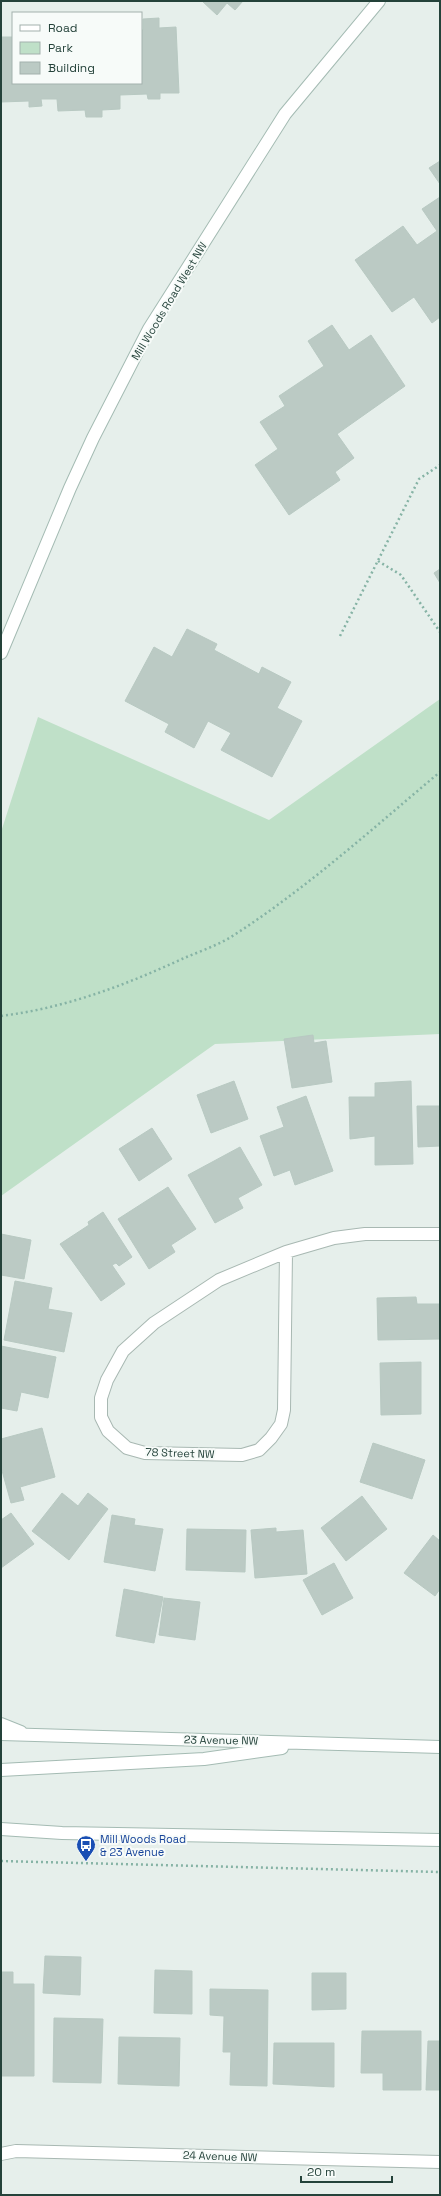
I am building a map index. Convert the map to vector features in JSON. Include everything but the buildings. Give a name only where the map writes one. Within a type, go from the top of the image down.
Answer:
[{"type":"street","name":"Mill Woods Road West NW","points":[[1,653],[73,481],[149,329],[285,114],[379,1]]},
{"type":"street","name":"78 Street NW","points":[[286,1252],[284,1410],[282,1424],[263,1446],[259,1450],[242,1455],[145,1452],[127,1448],[108,1432],[101,1417],[101,1398],[107,1380],[124,1351],[154,1323],[219,1280],[286,1252],[334,1238],[365,1234],[440,1234]]},
{"type":"street","points":[[1,1724],[27,1735]]},
{"type":"street","name":"23 Avenue NW","points":[[1,1734],[440,1747]]},
{"type":"street","points":[[1,1770],[204,1759],[317,1743]]},
{"type":"street","points":[[1,1829],[62,1833],[440,1840]]},
{"type":"street","points":[[1,1835],[62,1833]]},
{"type":"street","name":"24 Avenue NW","points":[[1,2154],[16,2150],[440,2162]]},
{"type":"path","points":[[340,636],[419,479],[440,465]]},
{"type":"path","points":[[378,561],[401,575],[440,632]]},
{"type":"path","points":[[1,1016],[35,1011],[95,996],[142,977],[230,937],[312,880],[440,772]]},
{"type":"path","points":[[1,1861],[440,1872]]},
{"type":"green space","points":[[440,699],[440,1034],[215,1044],[1,1196],[1,832],[38,717],[269,820]]},
{"type":"place","name":"Mill Woods Road & 23 Avenue","points":[[86,1862]]}]
